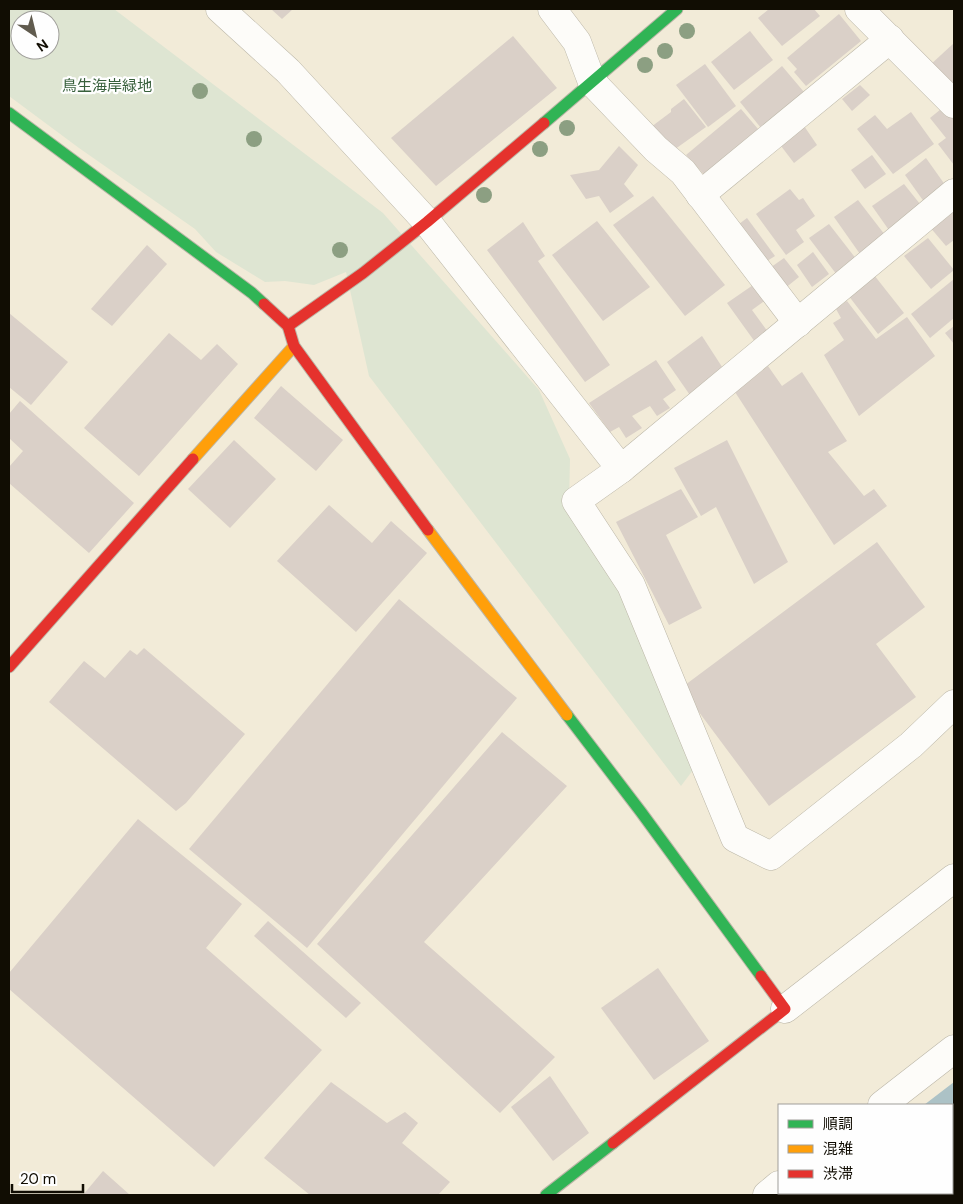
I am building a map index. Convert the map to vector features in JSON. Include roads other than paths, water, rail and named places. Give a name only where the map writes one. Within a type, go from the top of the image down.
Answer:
[{"type":"street","points":[[220,9],[288,71],[427,222],[621,470]]},
{"type":"street","points":[[552,9],[577,42],[592,82],[656,149],[683,172],[798,323]]},
{"type":"street","points":[[288,326],[363,273],[427,222],[677,9]]},
{"type":"street","points":[[859,9],[954,104]]},
{"type":"street","points":[[700,195],[890,38]]},
{"type":"street","points":[[9,113],[252,293],[288,326],[294,346],[501,629],[641,812],[785,1009]]},
{"type":"street","points":[[954,193],[621,470],[576,501],[631,585],[735,838],[771,856],[911,745],[954,704]]},
{"type":"street","points":[[9,667],[294,346]]},
{"type":"street","points":[[14,639],[24,648]]},
{"type":"street","points":[[546,1195],[954,878]]},
{"type":"street","points":[[883,1104],[954,1049]]},
{"type":"street","points":[[767,1195],[778,1186]]},
{"type":"water","points":[[954,1082],[954,1195],[809,1195],[953,1194],[953,1104],[925,1104]]},
{"type":"park label","name":"鳥生海岸緑地","points":[[107,86]]}]
